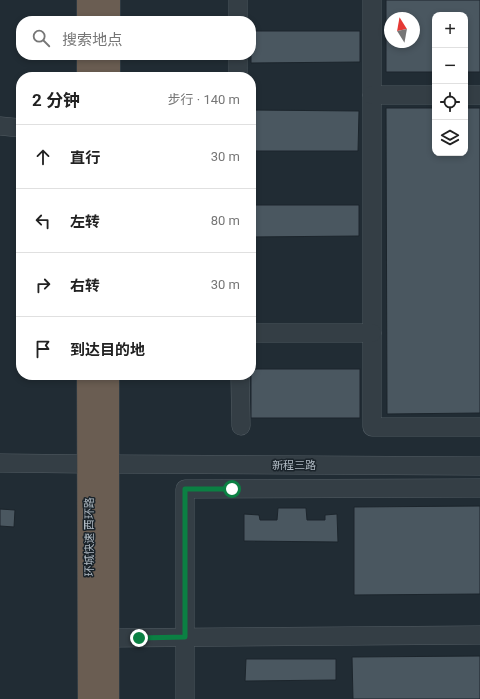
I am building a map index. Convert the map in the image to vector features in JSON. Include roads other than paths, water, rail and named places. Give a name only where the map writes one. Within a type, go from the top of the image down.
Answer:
[{"type":"highway","points":[[88,0],[88,16]]},
{"type":"highway","points":[[109,0],[109,16]]},
{"type":"highway","points":[[88,60],[88,72]]},
{"type":"highway","points":[[109,60],[109,72]]},
{"type":"highway","name":"环城快速 西环路","points":[[89,380],[98,464],[108,638],[108,699]]},
{"type":"highway","name":"环城快速 西环路","points":[[89,699],[98,464],[107,380]]},
{"type":"street","points":[[238,0],[238,16]]},
{"type":"street","points":[[372,0],[372,427],[480,427]]},
{"type":"street","points":[[238,60],[238,72]]},
{"type":"street","points":[[372,95],[432,95]]},
{"type":"street","points":[[468,95],[480,95]]},
{"type":"street","points":[[0,126],[16,128]]},
{"type":"street","points":[[256,333],[372,333]]},
{"type":"street","points":[[240,380],[241,426]]},
{"type":"street","name":"新程三路","points":[[0,463],[480,466]]},
{"type":"street","points":[[185,699],[185,489],[480,488]]},
{"type":"street","points":[[108,638],[480,635]]}]
